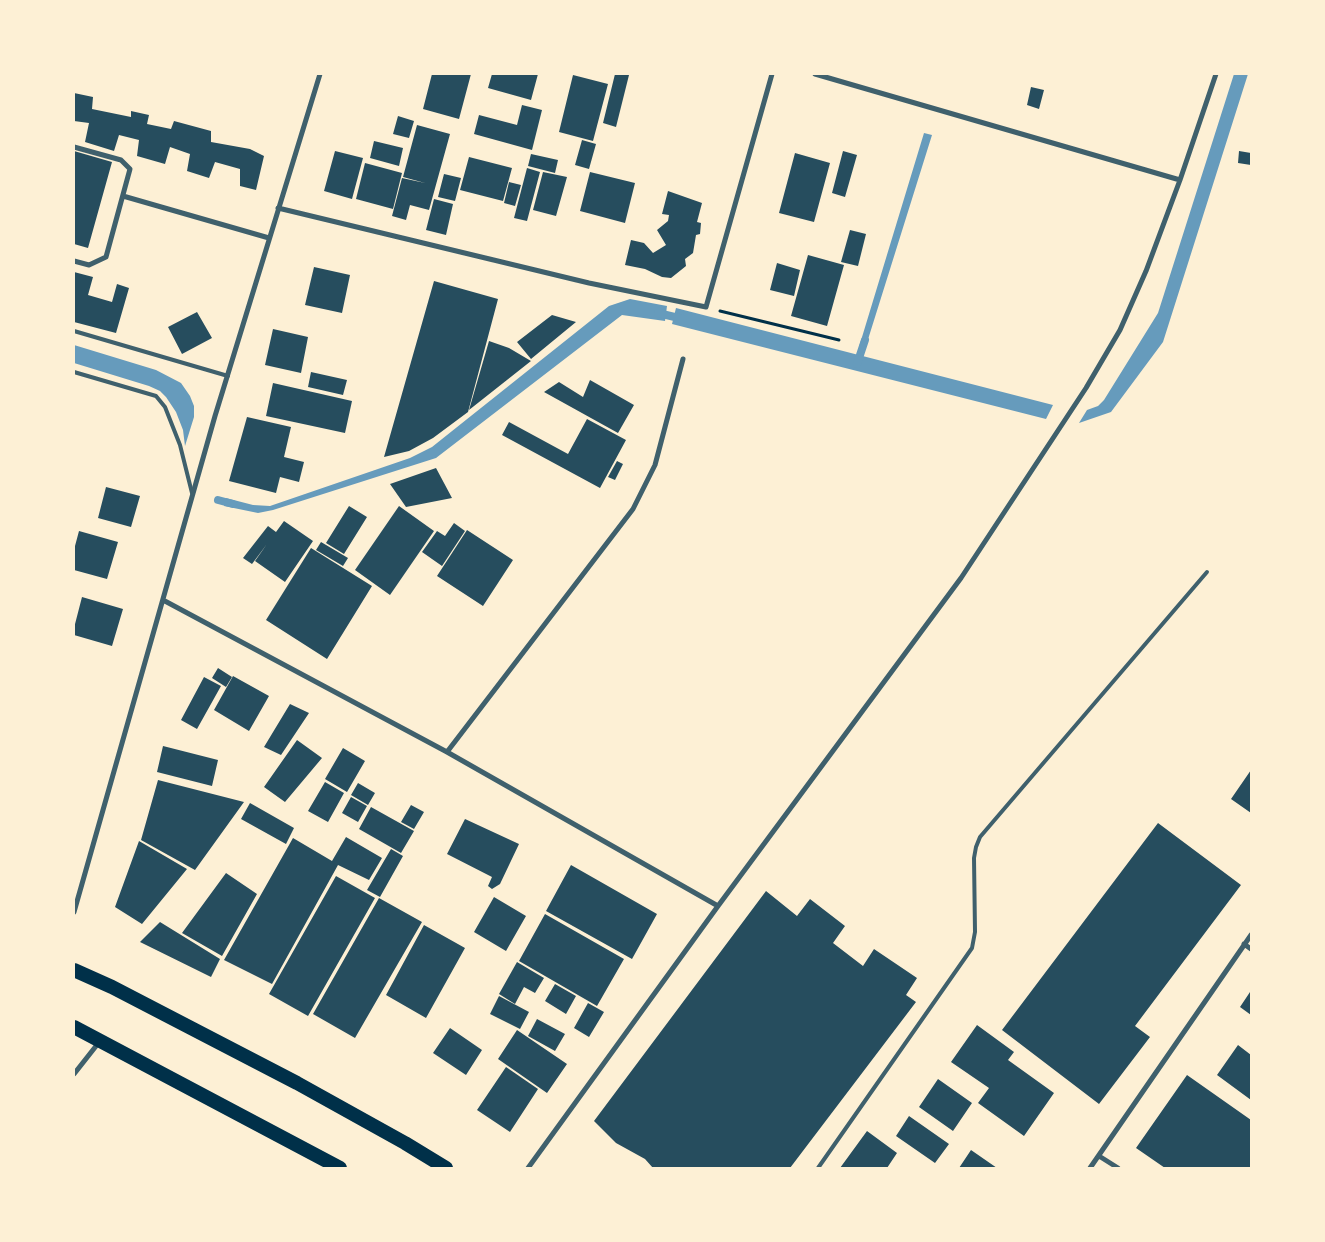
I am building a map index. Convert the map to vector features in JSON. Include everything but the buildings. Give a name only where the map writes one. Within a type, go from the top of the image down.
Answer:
[{"type":"highway","points":[[74,970],[112,987],[297,1083],[446,1168]]},
{"type":"highway","points":[[74,1027],[340,1168]]},
{"type":"street","points":[[74,912],[215,416],[320,74]]},
{"type":"street","points":[[278,208],[589,283],[706,307],[772,74]]},
{"type":"street","points":[[815,74],[1180,180]]},
{"type":"street","points":[[528,1168],[718,906],[961,578],[1086,388],[1120,330],[1146,271],[1180,180],[1216,74]]},
{"type":"street","points":[[74,147],[121,160],[130,169],[106,257],[89,266],[74,262]]},
{"type":"street","points":[[123,196],[269,238]]},
{"type":"street","points":[[447,752],[633,509],[655,465],[683,359]]},
{"type":"street","points":[[163,600],[447,752],[718,906]]},
{"type":"street","points":[[1090,1168],[1251,935]]},
{"type":"street","points":[[1244,944],[1251,949]]},
{"type":"street","points":[[74,1074],[101,1040]]},
{"type":"street","points":[[1099,1156],[1118,1168]]},
{"type":"lane","points":[[74,331],[228,376]]},
{"type":"lane","points":[[74,372],[156,396],[165,407],[180,445],[193,496]]},
{"type":"lane","points":[[818,1168],[972,948],[975,932],[974,858],[980,836],[1207,572]]},
{"type":"path","points":[[706,307],[839,340]]},
{"type":"water","points":[[1234,74],[1248,74],[1163,342],[1111,412],[1079,423],[1087,410],[1098,406],[1104,400],[1158,313]]},
{"type":"water","points":[[924,133],[932,135],[865,349],[859,347]]},
{"type":"water","points":[[630,299],[667,306],[665,321],[622,315],[436,458],[273,510],[258,513],[224,506],[226,498],[253,505],[270,506],[410,458],[432,447],[609,306]]},
{"type":"water","points":[[676,308],[1053,405],[1046,419],[672,324]]},
{"type":"water","points":[[74,345],[156,370],[181,383],[194,406],[194,417],[185,446],[183,430],[176,412],[160,391],[74,363]]},
{"type":"waterway","points":[[658,313],[683,319]]},
{"type":"waterway","points":[[857,364],[865,340]]},
{"type":"waterway","points":[[218,500],[233,504]]}]
